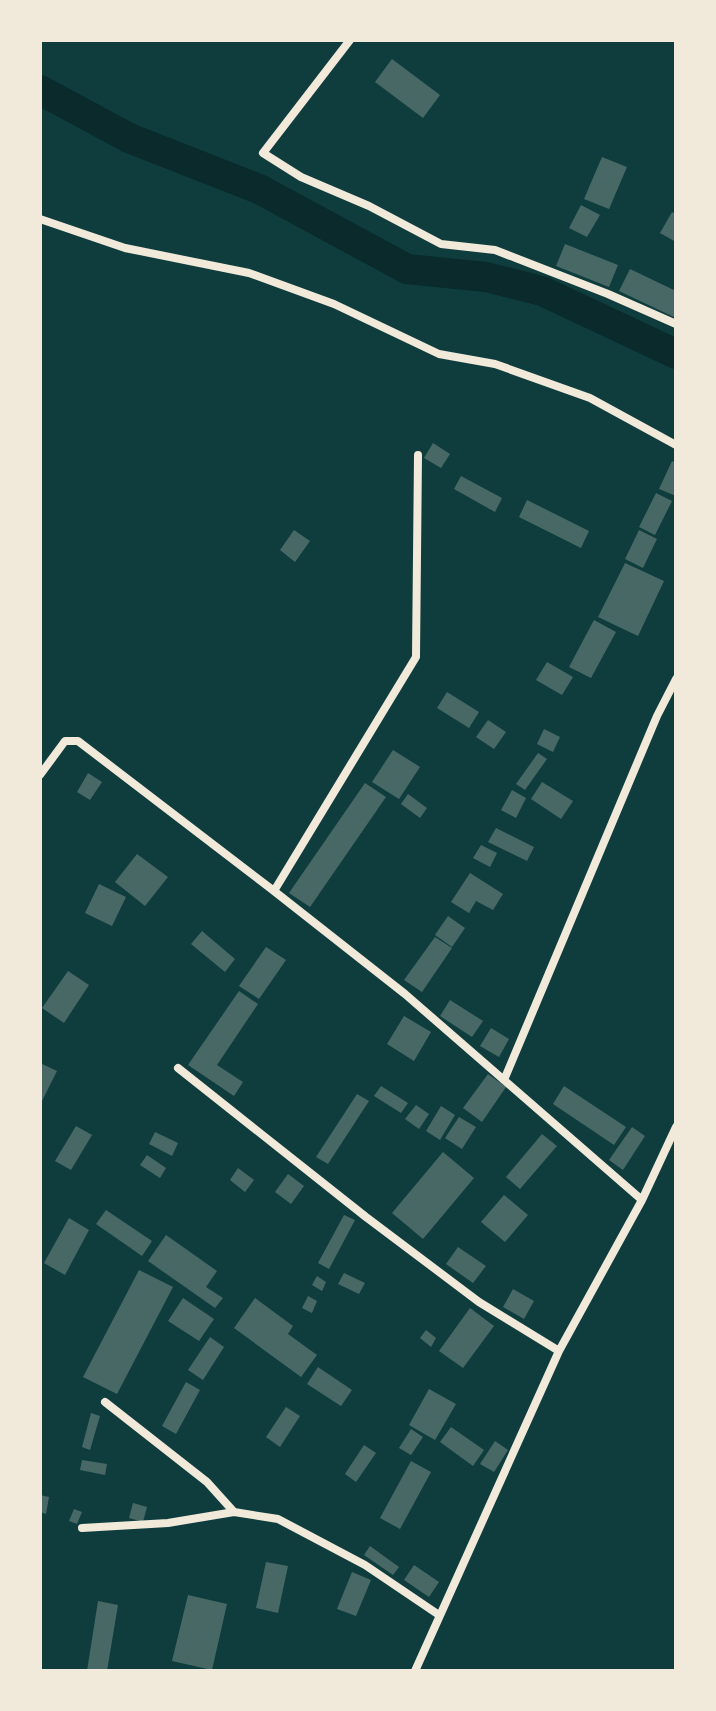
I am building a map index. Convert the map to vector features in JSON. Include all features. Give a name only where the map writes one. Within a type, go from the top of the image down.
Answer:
[{"type":"street","points":[[350,40],[263,153],[301,177],[369,206],[441,244],[495,250],[676,324]]},
{"type":"street","points":[[40,219],[125,248],[249,273],[334,304],[439,354],[495,364],[590,398],[676,445]]},
{"type":"street","points":[[274,891],[416,657],[418,455]]},
{"type":"street","points":[[504,1080],[657,716],[676,679]]},
{"type":"street","points":[[40,775],[65,741],[78,741],[405,994],[642,1200]]},
{"type":"street","points":[[178,1068],[479,1302],[559,1351]]},
{"type":"street","points":[[415,1671],[559,1351],[642,1200],[676,1127]]},
{"type":"street","points":[[105,1402],[207,1482],[234,1512]]},
{"type":"street","points":[[82,1528],[168,1523],[234,1512],[278,1519],[365,1565],[439,1615]]},
{"type":"building","points":[[392,59],[440,95],[423,118],[375,82]]},
{"type":"building","points":[[602,157],[627,167],[609,209],[584,199]]},
{"type":"building","points":[[581,205],[600,215],[587,237],[569,228]]},
{"type":"building","points":[[672,212],[676,214],[676,242],[660,233]]},
{"type":"building","points":[[565,244],[618,265],[609,287],[556,266]]},
{"type":"building","points":[[630,269],[676,291],[676,318],[619,291]]},
{"type":"building","points":[[433,443],[450,454],[441,468],[424,458]]},
{"type":"building","points":[[672,461],[676,463],[676,496],[659,489]]},
{"type":"building","points":[[461,476],[502,498],[495,512],[454,489]]},
{"type":"building","points":[[656,493],[672,501],[655,535],[639,527]]},
{"type":"building","points":[[527,500],[589,531],[581,548],[519,517]]},
{"type":"building","points":[[294,530],[310,541],[295,562],[280,550]]},
{"type":"building","points":[[639,530],[657,539],[643,568],[625,559]]},
{"type":"building","points":[[625,563],[664,581],[638,636],[598,617]]},
{"type":"building","points":[[594,620],[616,632],[591,678],[569,667]]},
{"type":"building","points":[[547,662],[573,677],[562,695],[536,680]]},
{"type":"building","points":[[447,692],[479,712],[469,728],[437,708]]},
{"type":"building","points":[[488,720],[506,732],[494,749],[476,737]]},
{"type":"building","points":[[544,729],[560,737],[553,752],[537,744]]},
{"type":"building","points":[[393,750],[420,767],[399,799],[372,782]]},
{"type":"building","points":[[538,753],[547,759],[525,790],[516,784]]},
{"type":"building","points":[[88,773],[102,782],[90,800],[77,792]]},
{"type":"building","points":[[542,782],[573,801],[561,819],[531,799]]},
{"type":"building","points":[[365,783],[386,797],[310,907],[289,893]]},
{"type":"building","points":[[512,790],[526,798],[516,818],[501,810]]},
{"type":"building","points":[[408,794],[427,808],[420,818],[401,804]]},
{"type":"building","points":[[496,828],[534,847],[527,861],[488,842]]},
{"type":"building","points":[[481,845],[497,853],[490,867],[473,858]]},
{"type":"building","points":[[137,854],[168,877],[145,906],[115,882]]},
{"type":"building","points":[[470,873],[503,894],[493,910],[476,901],[469,913],[451,902]]},
{"type":"building","points":[[99,884],[126,897],[112,926],[85,913]]},
{"type":"building","points":[[448,916],[465,928],[452,947],[435,935]]},
{"type":"building","points":[[202,931],[235,959],[225,972],[191,944]]},
{"type":"building","points":[[435,937],[452,948],[422,992],[404,980]]},
{"type":"building","points":[[266,947],[286,960],[259,999],[239,986]]},
{"type":"building","points":[[68,971],[89,985],[64,1023],[42,1008]]},
{"type":"building","points":[[239,991],[258,1004],[217,1065],[243,1082],[234,1096],[188,1065]]},
{"type":"building","points":[[450,1000],[483,1021],[472,1037],[440,1016]]},
{"type":"building","points":[[404,1016],[431,1032],[414,1061],[387,1044]]},
{"type":"building","points":[[491,1028],[509,1039],[499,1057],[480,1046]]},
{"type":"building","points":[[40,1063],[57,1071],[40,1105]]},
{"type":"building","points":[[488,1074],[506,1087],[482,1122],[463,1108]]},
{"type":"building","points":[[381,1086],[408,1103],[401,1113],[374,1096]]},
{"type":"building","points":[[564,1086],[626,1127],[614,1145],[553,1104]]},
{"type":"building","points":[[357,1094],[369,1101],[328,1164],[316,1157]]},
{"type":"building","points":[[416,1105],[429,1114],[419,1129],[405,1119]]},
{"type":"building","points":[[441,1106],[455,1115],[440,1140],[426,1131]]},
{"type":"building","points":[[459,1117],[476,1127],[462,1149],[445,1138]]},
{"type":"building","points":[[76,1126],[92,1135],[71,1170],[55,1161]]},
{"type":"building","points":[[632,1127],[645,1136],[623,1170],[609,1160]]},
{"type":"building","points":[[155,1132],[178,1143],[172,1156],[149,1144]]},
{"type":"building","points":[[542,1134],[557,1146],[520,1189],[506,1177]]},
{"type":"building","points":[[443,1152],[474,1178],[423,1239],[392,1213]]},
{"type":"building","points":[[147,1155],[166,1168],[160,1178],[140,1165]]},
{"type":"building","points":[[238,1168],[254,1180],[245,1192],[230,1180]]},
{"type":"building","points":[[288,1174],[304,1186],[291,1204],[275,1192]]},
{"type":"building","points":[[504,1195],[528,1215],[505,1242],[481,1222]]},
{"type":"building","points":[[106,1210],[152,1241],[142,1256],[96,1224]]},
{"type":"building","points":[[344,1215],[355,1220],[329,1269],[318,1263]]},
{"type":"building","points":[[69,1218],[89,1230],[65,1275],[44,1263]]},
{"type":"building","points":[[166,1235],[217,1271],[206,1287],[223,1298],[215,1308],[148,1261]]},
{"type":"building","points":[[458,1247],[486,1266],[473,1283],[446,1264]]},
{"type":"building","points":[[139,1270],[173,1287],[117,1394],[83,1377]]},
{"type":"building","points":[[344,1273],[365,1283],[359,1294],[338,1284]]},
{"type":"building","points":[[317,1276],[326,1282],[322,1291],[312,1285]]},
{"type":"building","points":[[513,1289],[534,1301],[524,1319],[503,1307]]},
{"type":"building","points":[[308,1296],[317,1301],[312,1313],[302,1308]]},
{"type":"building","points":[[183,1298],[214,1319],[199,1341],[168,1321]]},
{"type":"building","points":[[255,1298],[293,1326],[288,1334],[317,1355],[301,1377],[234,1328]]},
{"type":"building","points":[[470,1308],[494,1326],[463,1368],[439,1351]]},
{"type":"building","points":[[426,1330],[436,1338],[431,1347],[420,1338]]},
{"type":"building","points":[[210,1337],[224,1347],[203,1380],[188,1370]]},
{"type":"building","points":[[318,1367],[352,1390],[341,1406],[307,1384]]},
{"type":"building","points":[[186,1382],[200,1390],[176,1434],[162,1426]]},
{"type":"building","points":[[429,1389],[456,1404],[435,1440],[409,1425]]},
{"type":"building","points":[[286,1407],[300,1416],[280,1447],[266,1437]]},
{"type":"building","points":[[91,1413],[100,1416],[90,1450],[82,1447]]},
{"type":"building","points":[[451,1427],[484,1450],[473,1466],[440,1442]]},
{"type":"building","points":[[411,1429],[423,1437],[411,1455],[399,1448]]},
{"type":"building","points":[[495,1441],[508,1450],[494,1472],[480,1464]]},
{"type":"building","points":[[364,1445],[376,1453],[356,1482],[345,1474]]},
{"type":"building","points":[[82,1460],[107,1464],[105,1475],[80,1470]]},
{"type":"building","points":[[411,1461],[431,1472],[400,1529],[380,1518]]},
{"type":"building","points":[[40,1495],[49,1497],[46,1514],[40,1512]]},
{"type":"building","points":[[133,1503],[147,1507],[143,1522],[129,1518]]},
{"type":"building","points":[[74,1509],[82,1512],[77,1524],[69,1521]]},
{"type":"building","points":[[370,1546],[399,1567],[393,1575],[364,1555]]},
{"type":"building","points":[[266,1562],[288,1566],[278,1613],[256,1608]]},
{"type":"building","points":[[414,1565],[439,1582],[429,1597],[404,1580]]},
{"type":"building","points":[[352,1572],[371,1580],[356,1616],[337,1609]]},
{"type":"building","points":[[188,1595],[227,1604],[212,1670],[172,1661]]},
{"type":"building","points":[[98,1601],[118,1605],[107,1671],[87,1671]]},
{"type":"waterway","points":[[40,90],[129,138],[259,189],[407,269],[486,277],[542,291],[676,354]]}]
